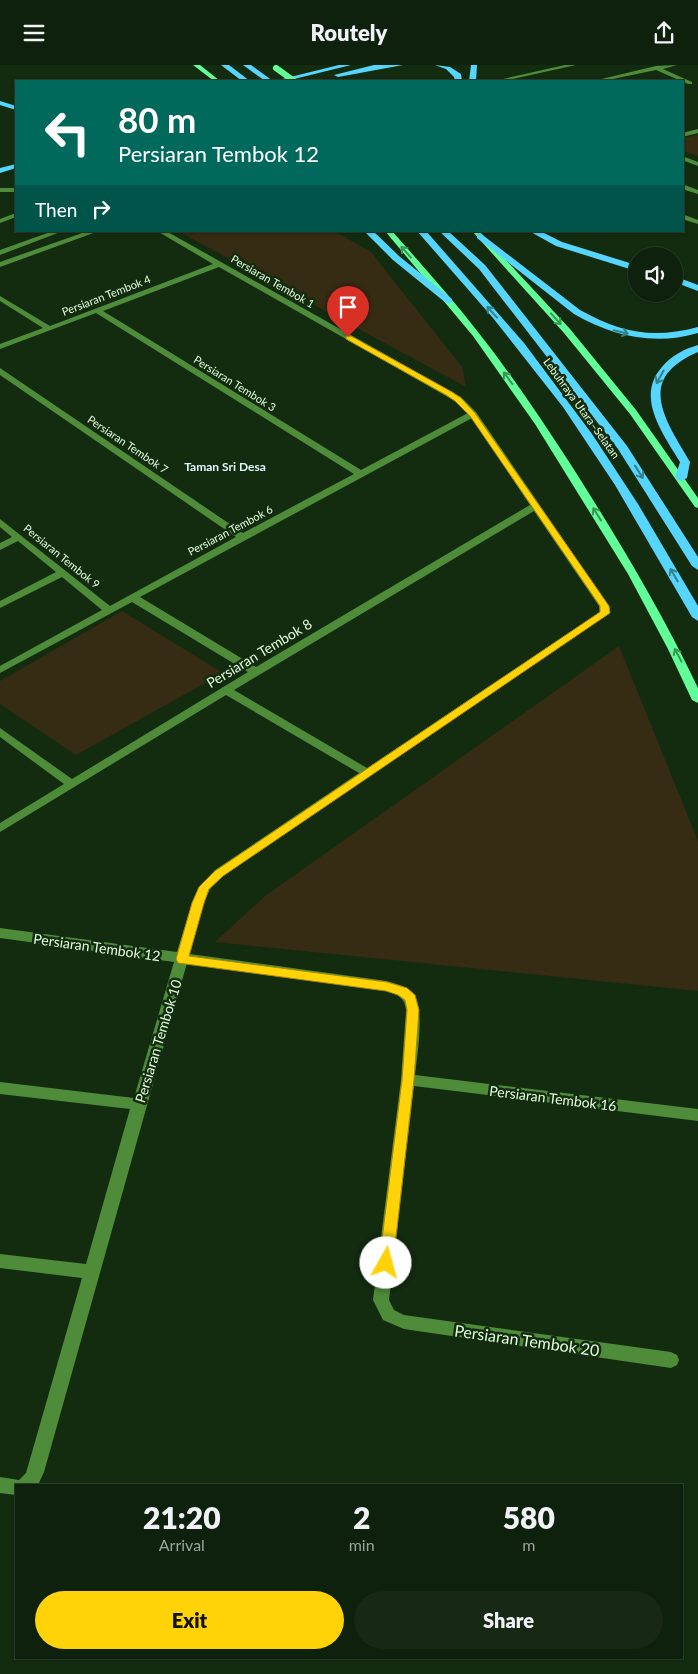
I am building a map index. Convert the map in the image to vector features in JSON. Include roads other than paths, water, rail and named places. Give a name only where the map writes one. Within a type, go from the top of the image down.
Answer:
[{"type":"highway","points":[[224,65],[245,80]]},
{"type":"highway","points":[[246,65],[268,80]]},
{"type":"highway","points":[[319,71],[337,65]]},
{"type":"highway","points":[[282,80],[348,65]]},
{"type":"highway","points":[[319,80],[383,65]]},
{"type":"highway","points":[[365,69],[400,65]]},
{"type":"highway","points":[[438,65],[455,72],[458,80]]},
{"type":"highway","points":[[473,80],[474,65]]},
{"type":"highway","points":[[0,103],[15,108]]},
{"type":"highway","points":[[0,173],[15,166]]},
{"type":"highway","points":[[0,173],[15,171]]},
{"type":"highway","points":[[369,232],[396,258],[450,301]]},
{"type":"highway","name":"Lebuhraya Utara–Selatan","points":[[422,232],[518,341],[577,420],[609,466],[698,617]]},
{"type":"highway","name":"Lebuhraya Utara–Selatan","points":[[444,232],[482,267],[623,448],[698,566]]},
{"type":"highway","points":[[535,232],[559,244],[628,266]]},
{"type":"highway","points":[[552,232],[580,243],[628,258]]},
{"type":"highway","points":[[478,234],[592,321],[609,329],[653,336],[676,335],[698,330]]},
{"type":"highway","points":[[683,273],[698,278]]},
{"type":"highway","points":[[683,282],[698,288]]},
{"type":"highway","points":[[681,478],[685,462],[656,409],[654,398],[657,382],[664,369],[672,361],[698,348]]},
{"type":"main road","points":[[196,65],[215,80]]},
{"type":"main road","points":[[273,67],[292,80]]},
{"type":"main road","points":[[389,232],[450,301],[533,413],[622,554],[680,659],[698,700]]},
{"type":"main road","points":[[478,234],[579,346],[633,412],[681,478],[698,505]]},
{"type":"street","points":[[502,80],[573,65]]},
{"type":"street","points":[[649,65],[696,82]]},
{"type":"street","points":[[601,80],[674,65]]},
{"type":"street","points":[[684,134],[698,131]]},
{"type":"street","points":[[684,159],[698,164]]},
{"type":"street","points":[[0,190],[15,190]]},
{"type":"street","points":[[0,221],[15,215]]},
{"type":"street","points":[[684,217],[698,222]]},
{"type":"street","points":[[0,253],[57,232]]},
{"type":"street","points":[[0,265],[93,232]]},
{"type":"street","name":"Persiaran Tembok 1","points":[[162,232],[458,399],[473,414],[604,606],[605,613],[603,616]]},
{"type":"street","name":"Persiaran Tembok 4","points":[[0,347],[220,264]]},
{"type":"street","points":[[0,298],[48,328]]},
{"type":"street","name":"Persiaran Tembok 3","points":[[96,310],[361,474]]},
{"type":"street","name":"Persiaran Tembok 7","points":[[0,371],[243,537]]},
{"type":"street","name":"Persiaran Tembok 6","points":[[0,670],[473,414]]},
{"type":"street","name":"Persiaran Tembok 8","points":[[0,828],[226,690],[535,506]]},
{"type":"street","name":"Persiaran Tembok 9","points":[[0,522],[109,610]]},
{"type":"street","points":[[0,547],[19,537]]},
{"type":"street","points":[[0,605],[64,573]]},
{"type":"street","points":[[132,597],[256,672]]},
{"type":"street","name":"Persiaran Tembok 10","points":[[27,1484],[33,1478],[35,1472],[201,893],[211,881],[368,773],[603,616]]},
{"type":"street","points":[[226,690],[368,773]]},
{"type":"street","points":[[0,732],[72,784]]},
{"type":"street","name":"Persiaran Tembok 12","points":[[0,933],[387,986],[402,991],[411,998],[413,1003],[408,1080],[381,1300],[386,1313]]},
{"type":"street","name":"Persiaran Tembok 16","points":[[408,1080],[698,1115]]},
{"type":"street","points":[[0,1088],[139,1104]]},
{"type":"street","points":[[0,1261],[92,1272]]},
{"type":"street","name":"Persiaran Tembok 20","points":[[386,1313],[404,1323],[671,1359]]},
{"type":"street","points":[[0,1485],[15,1487]]},
{"type":"district","name":"Taman Sri Desa","points":[[225,466]]}]
